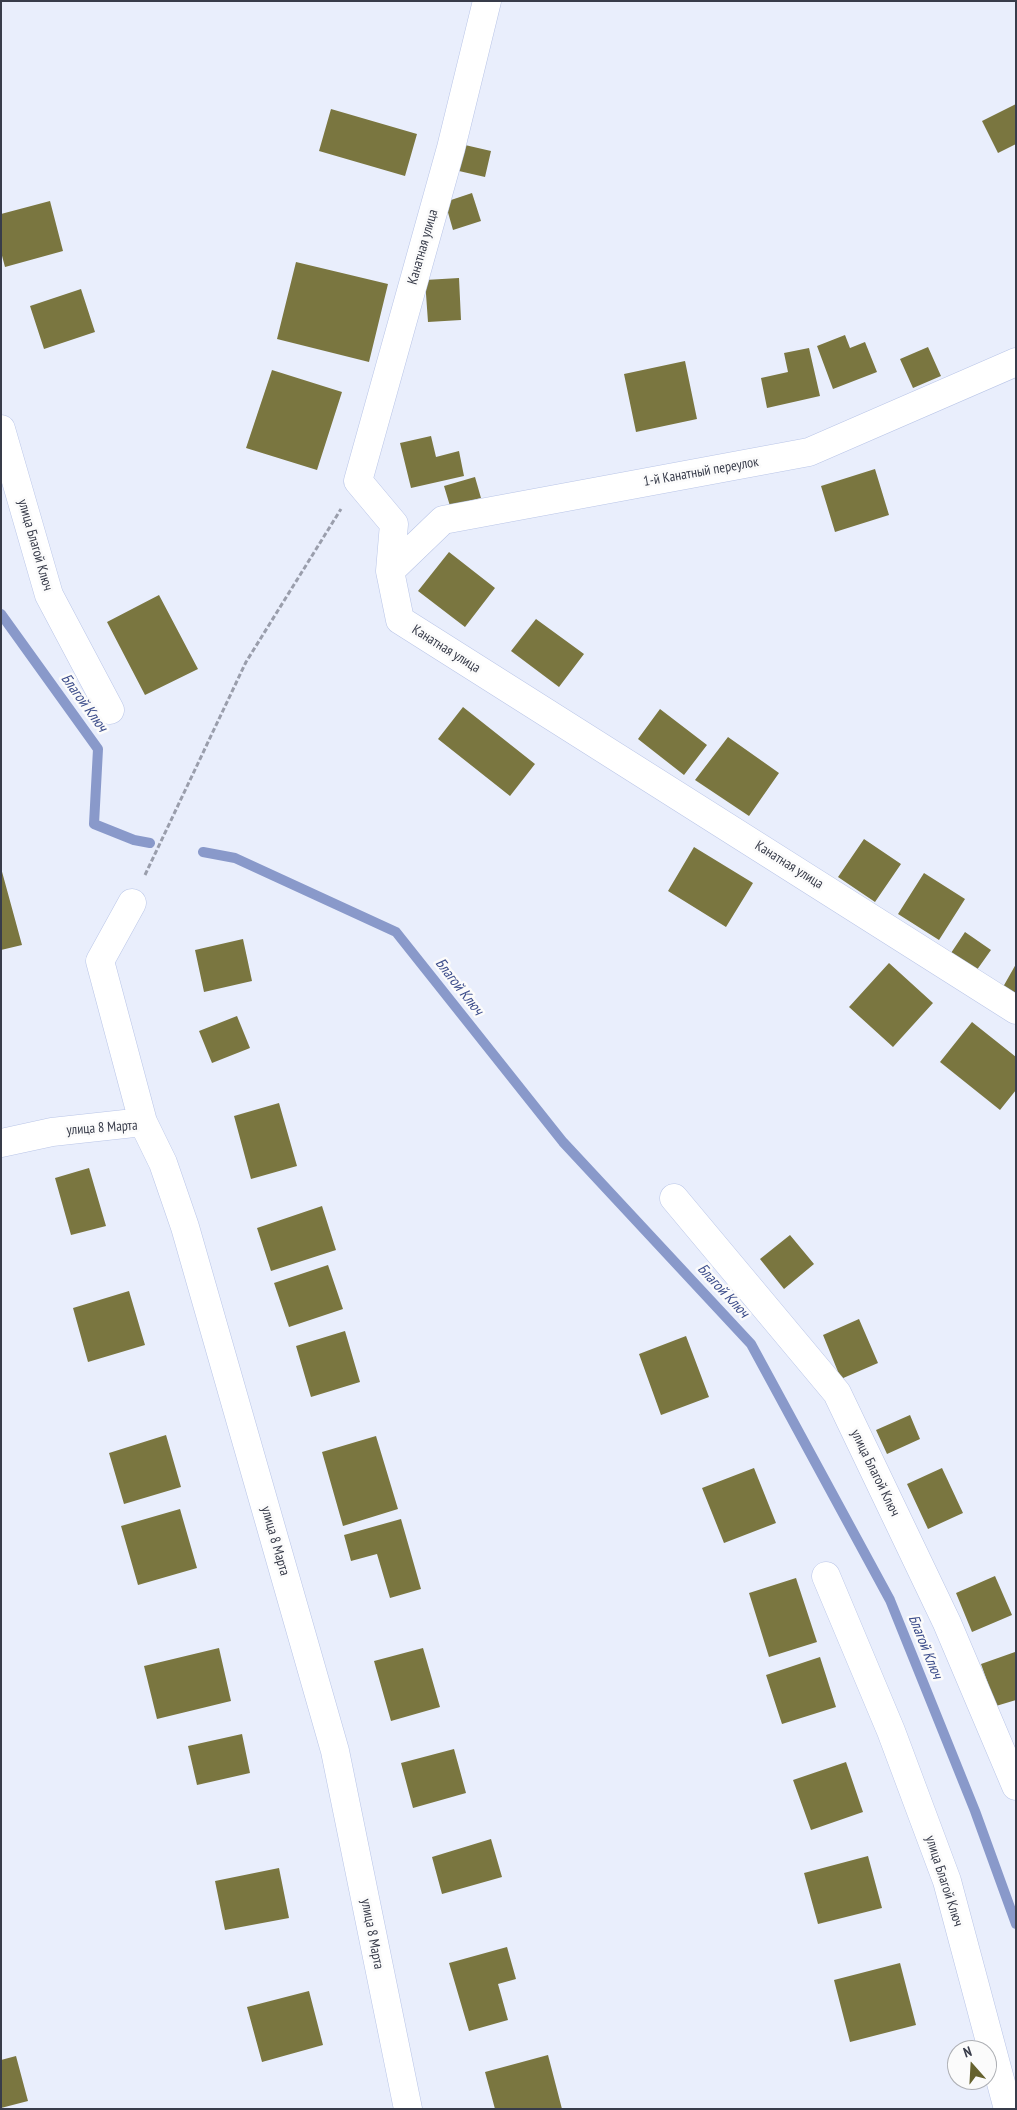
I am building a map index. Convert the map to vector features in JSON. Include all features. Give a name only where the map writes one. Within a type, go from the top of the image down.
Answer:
[{"type":"street","name":"Канатная улица","points":[[487,1],[451,148],[358,481],[394,524],[390,571],[400,620],[1016,1010]]},
{"type":"street","name":"1-й Канатный переулок","points":[[390,571],[443,520],[809,452],[1016,362]]},
{"type":"street","name":"улица Благой Ключ","points":[[1,429],[49,595],[110,710]]},
{"type":"street","points":[[132,903],[100,961],[143,1122]]},
{"type":"street","name":"улица 8 Марта","points":[[1,1143],[52,1132],[143,1122],[163,1163],[185,1227],[335,1751],[408,2109]]},
{"type":"street","name":"улица Благой Ключ","points":[[674,1198],[837,1393],[947,1623],[1016,1786]]},
{"type":"street","name":"улица Благой Ключ","points":[[826,1576],[891,1730],[947,1881],[1008,2109]]},
{"type":"path","points":[[132,903],[246,662],[358,481]]},
{"type":"building","points":[[1016,104],[1016,144],[998,153],[982,121]]},
{"type":"building","points":[[331,109],[417,134],[405,176],[319,151]]},
{"type":"building","points":[[465,145],[491,151],[485,177],[459,171]]},
{"type":"building","points":[[472,193],[481,221],[453,230],[445,202]]},
{"type":"building","points":[[50,201],[63,251],[5,267],[1,252],[1,214]]},
{"type":"building","points":[[296,262],[388,284],[369,362],[277,339]]},
{"type":"building","points":[[459,278],[461,320],[428,322],[425,280]]},
{"type":"building","points":[[81,289],[95,332],[44,349],[30,306]]},
{"type":"building","points":[[845,335],[850,348],[865,342],[877,372],[833,389],[817,346]]},
{"type":"building","points":[[928,347],[941,376],[913,388],[900,359]]},
{"type":"building","points":[[809,348],[820,396],[767,408],[761,378],[788,372],[784,353]]},
{"type":"building","points":[[685,361],[697,419],[636,432],[624,374]]},
{"type":"building","points":[[272,370],[342,392],[317,470],[246,448]]},
{"type":"building","points":[[431,436],[436,457],[459,451],[464,476],[411,488],[400,443]]},
{"type":"building","points":[[875,469],[889,515],[835,532],[821,486]]},
{"type":"building","points":[[475,477],[481,498],[450,506],[444,486]]},
{"type":"building","points":[[449,552],[495,588],[465,627],[418,591]]},
{"type":"building","points":[[159,595],[198,669],[145,695],[107,622]]},
{"type":"building","points":[[536,619],[584,654],[559,687],[511,651]]},
{"type":"building","points":[[463,707],[535,764],[510,796],[438,739]]},
{"type":"building","points":[[660,709],[707,745],[684,775],[638,739]]},
{"type":"building","points":[[728,737],[779,773],[749,816],[695,780]]},
{"type":"building","points":[[864,839],[901,864],[875,902],[838,877]]},
{"type":"building","points":[[694,847],[753,883],[726,927],[668,891]]},
{"type":"building","points":[[1,868],[22,945],[1,950]]},
{"type":"building","points":[[924,873],[965,899],[939,940],[898,914]]},
{"type":"building","points":[[965,932],[991,950],[974,974],[949,956]]},
{"type":"building","points":[[243,939],[252,981],[204,992],[195,950]]},
{"type":"building","points":[[889,963],[933,1003],[893,1047],[849,1007]]},
{"type":"building","points":[[1016,964],[1016,994],[1003,987]]},
{"type":"building","points":[[237,1016],[250,1048],[212,1063],[199,1031]]},
{"type":"building","points":[[972,1022],[1016,1057],[1016,1090],[1000,1110],[940,1062]]},
{"type":"building","points":[[279,1103],[297,1166],[251,1179],[234,1116]]},
{"type":"building","points":[[89,1168],[106,1226],[71,1235],[55,1178]]},
{"type":"building","points":[[322,1206],[336,1250],[271,1271],[257,1228]]},
{"type":"building","points":[[790,1235],[814,1264],[784,1289],[760,1259]]},
{"type":"building","points":[[328,1265],[343,1309],[289,1327],[274,1283]]},
{"type":"building","points":[[129,1291],[145,1345],[88,1362],[73,1308]]},
{"type":"building","points":[[859,1319],[878,1363],[841,1379],[823,1335]]},
{"type":"building","points":[[345,1331],[360,1382],[311,1397],[296,1346]]},
{"type":"building","points":[[686,1336],[709,1397],[661,1415],[639,1354]]},
{"type":"building","points":[[910,1415],[920,1439],[887,1454],[876,1430]]},
{"type":"building","points":[[166,1435],[181,1487],[124,1504],[109,1453]]},
{"type":"building","points":[[376,1436],[398,1509],[343,1526],[322,1452]]},
{"type":"building","points":[[754,1468],[776,1523],[724,1543],[702,1488]]},
{"type":"building","points":[[942,1468],[963,1513],[928,1529],[907,1484]]},
{"type":"building","points":[[180,1509],[197,1568],[138,1585],[121,1526]]},
{"type":"building","points":[[401,1519],[421,1589],[390,1598],[377,1554],[351,1561],[344,1535]]},
{"type":"building","points":[[995,1576],[1012,1615],[972,1632],[956,1593]]},
{"type":"building","points":[[796,1578],[817,1642],[769,1657],[749,1593]]},
{"type":"building","points":[[219,1648],[231,1701],[157,1719],[144,1666]]},
{"type":"building","points":[[423,1648],[440,1707],[391,1721],[374,1661]]},
{"type":"building","points":[[1015,1652],[1016,1700],[996,1706],[981,1664]]},
{"type":"building","points":[[820,1657],[836,1707],[782,1724],[766,1675]]},
{"type":"building","points":[[242,1734],[250,1773],[197,1785],[188,1746]]},
{"type":"building","points":[[454,1749],[466,1793],[413,1808],[401,1763]]},
{"type":"building","points":[[846,1762],[863,1812],[811,1830],[793,1780]]},
{"type":"building","points":[[491,1839],[502,1877],[442,1894],[432,1857]]},
{"type":"building","points":[[868,1856],[882,1908],[818,1924],[804,1873]]},
{"type":"building","points":[[279,1868],[289,1918],[225,1930],[215,1881]]},
{"type":"building","points":[[507,1947],[516,1979],[498,1984],[508,2020],[469,2031],[449,1963]]},
{"type":"building","points":[[900,1963],[916,2025],[850,2042],[834,1980]]},
{"type":"building","points":[[309,1991],[323,2045],[262,2062],[247,2007]]},
{"type":"building","points":[[548,2055],[562,2109],[495,2109],[485,2072]]},
{"type":"building","points":[[16,2056],[28,2101],[1,2108],[1,2060]]},
{"type":"waterway","name":"Благой Ключ","points":[[1,614],[98,749],[94,824],[134,840],[150,843]]},
{"type":"waterway","name":"Благой Ключ","points":[[203,852],[235,858],[396,932],[563,1142],[751,1344],[890,1600],[975,1811],[1016,1924]]}]
